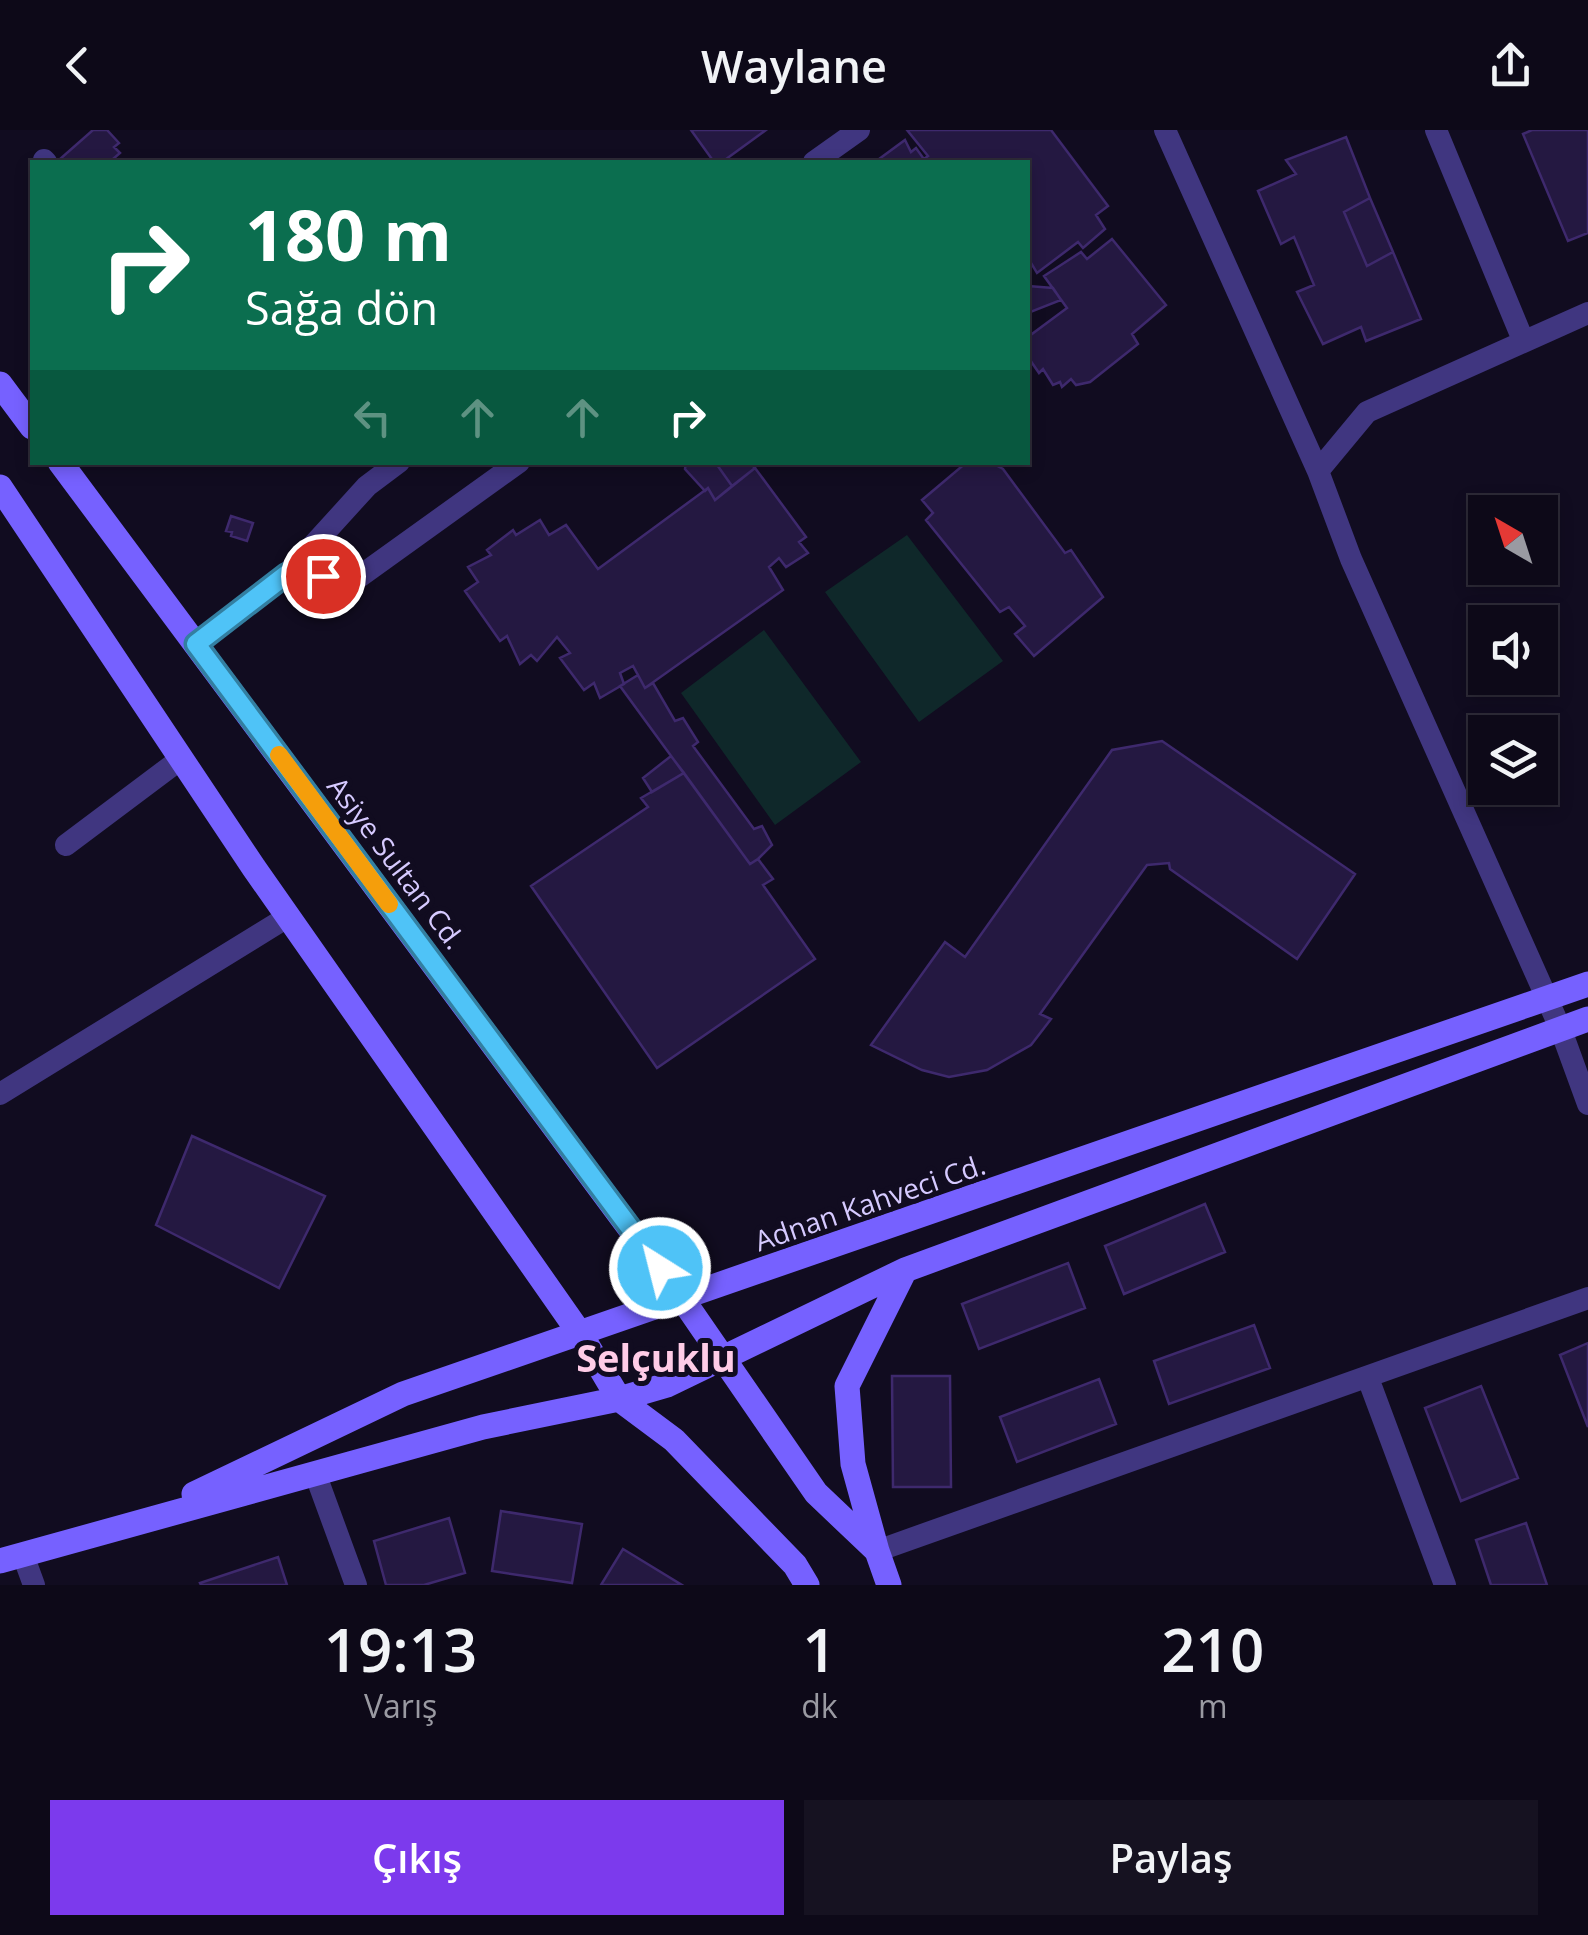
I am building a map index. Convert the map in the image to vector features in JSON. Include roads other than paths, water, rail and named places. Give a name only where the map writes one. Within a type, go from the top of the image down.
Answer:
[{"type":"street","points":[[817,160],[859,130]]},
{"type":"street","points":[[1165,130],[1318,471],[1350,559],[1561,1030],[1588,1104]]},
{"type":"street","points":[[1436,130],[1523,340]]},
{"type":"street","points":[[1318,471],[1368,412],[1588,313]]},
{"type":"street","points":[[0,384],[30,423]]},
{"type":"street","name":"Asiye Sultan Cd.","points":[[62,465],[683,1300],[721,1359]]},
{"type":"street","points":[[196,644],[287,574],[367,486],[396,465]]},
{"type":"street","points":[[287,574],[358,577],[515,465]]},
{"type":"street","points":[[0,487],[288,916],[581,1335],[619,1399],[674,1440],[795,1565],[806,1585]]},
{"type":"street","points":[[66,845],[182,758]]},
{"type":"street","points":[[0,1094],[288,916]]},
{"type":"street","name":"Adnan Kahveci Cd.","points":[[126,1527],[403,1394],[1588,984]]},
{"type":"street","name":"Adnan Kahveci Cd.","points":[[12,1558],[483,1428],[667,1385],[906,1270],[1588,1020]]},
{"type":"street","points":[[889,1585],[853,1464],[846,1386],[906,1270]]},
{"type":"street","points":[[877,1551],[1588,1298]]},
{"type":"street","points":[[721,1359],[816,1493],[877,1551]]},
{"type":"street","points":[[1368,1378],[1444,1585]]},
{"type":"street","points":[[315,1473],[356,1585]]},
{"type":"street","points":[[12,1558],[34,1585]]},
{"type":"district","name":"Selçuklu","points":[[656,1359]]}]
